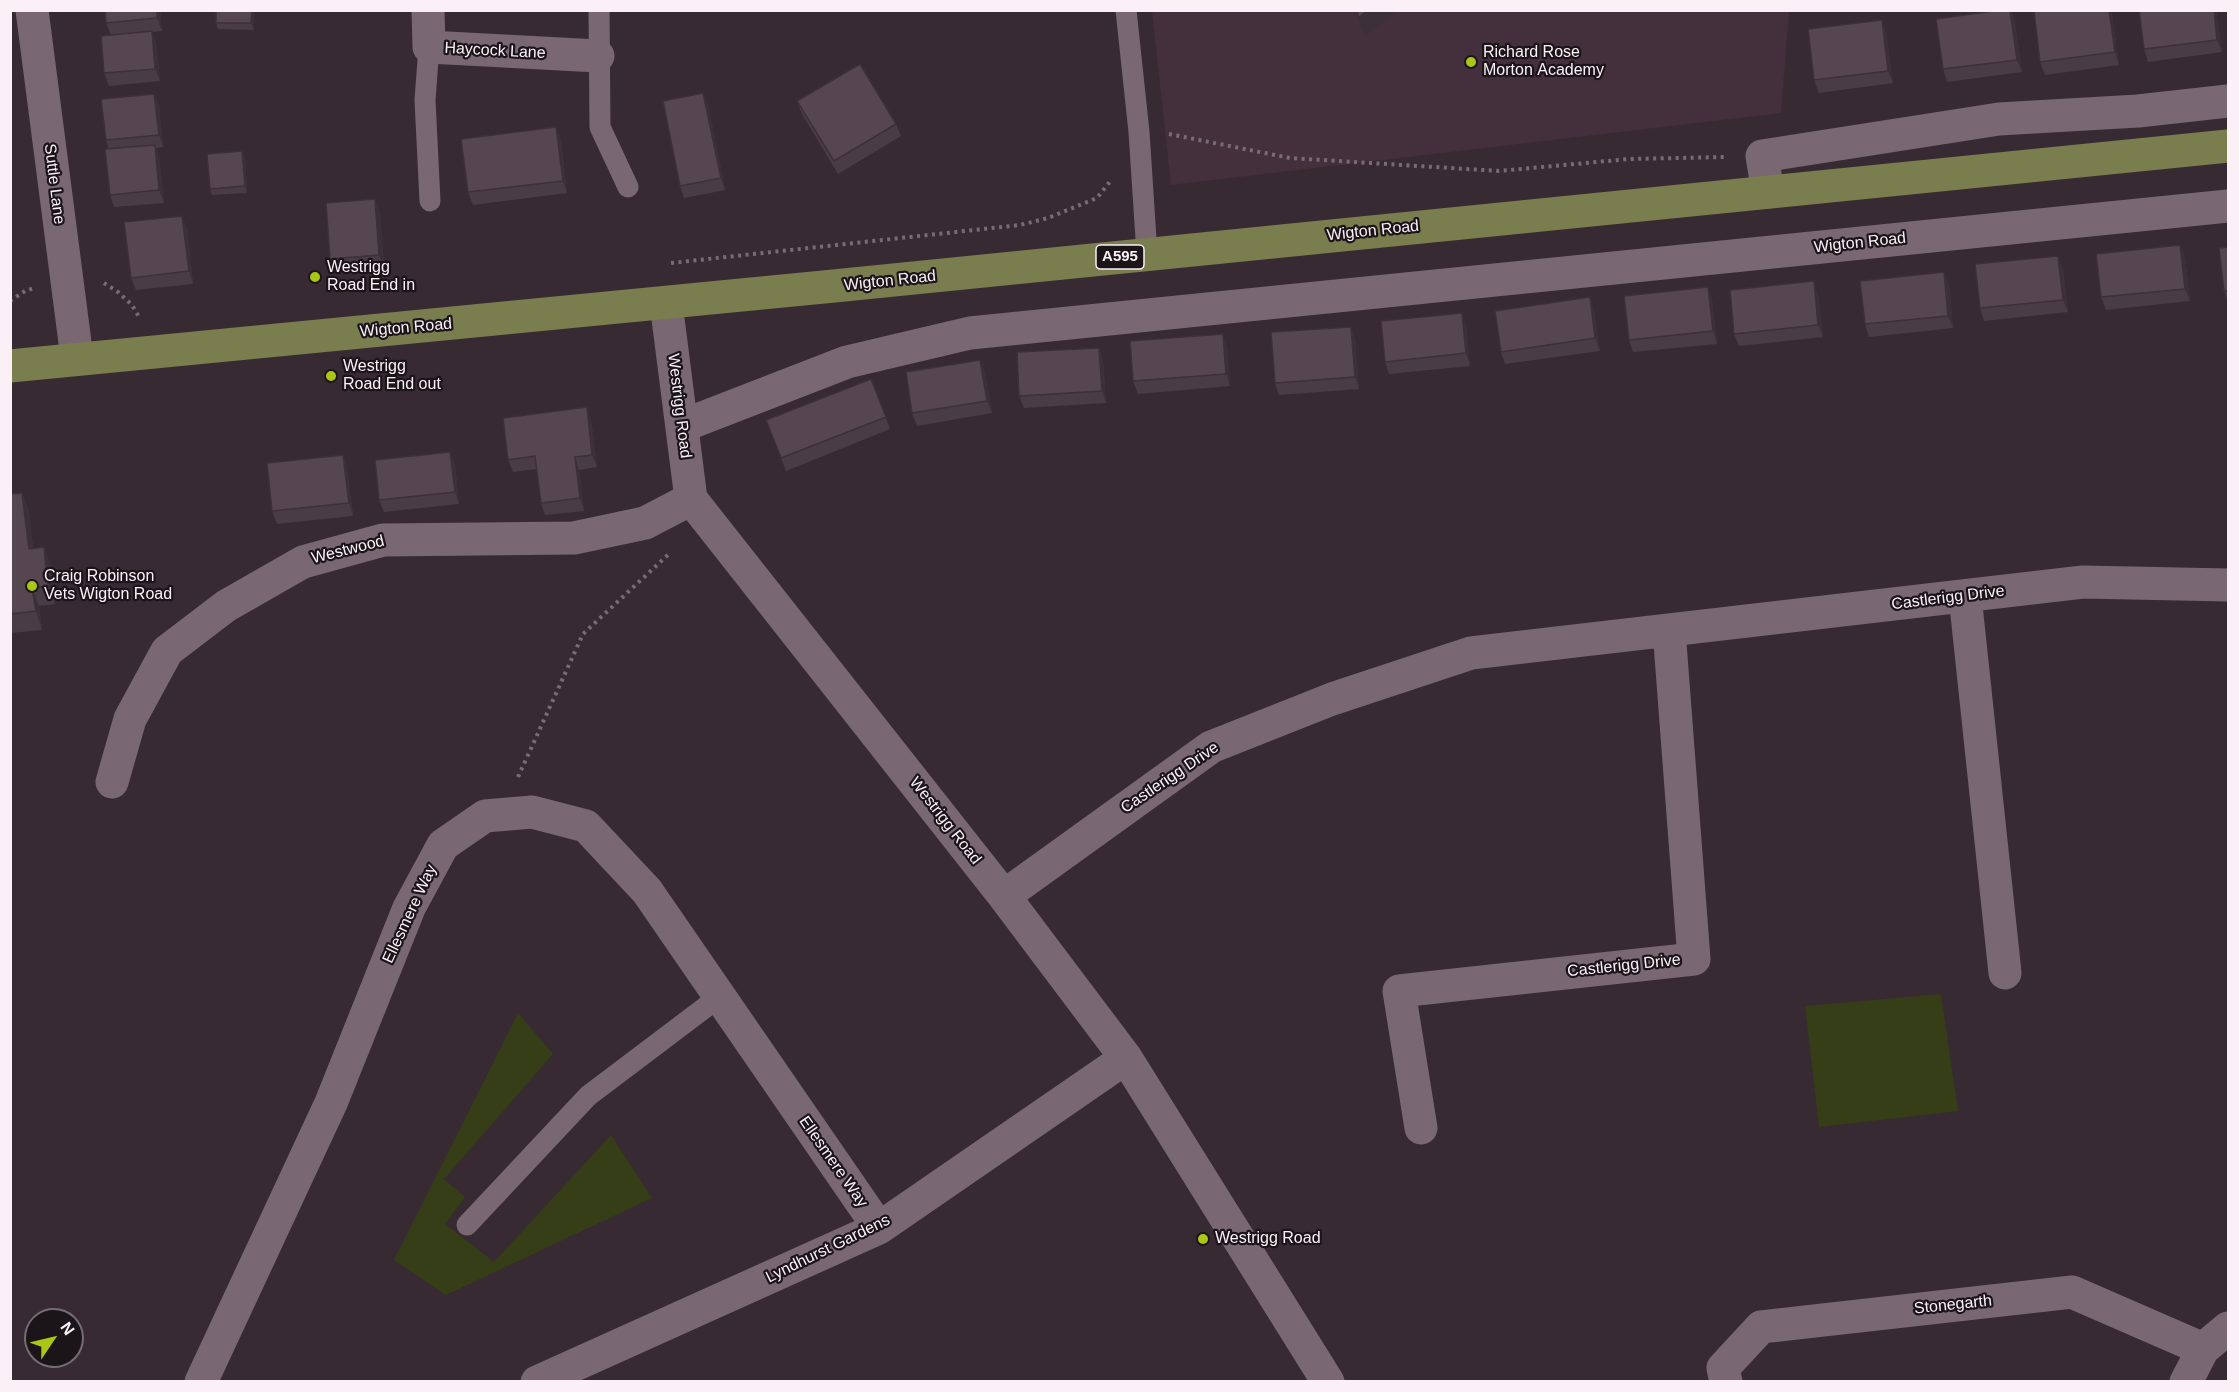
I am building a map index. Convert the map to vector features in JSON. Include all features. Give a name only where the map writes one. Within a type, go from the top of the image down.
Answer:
[{"type":"main road","name":"Wigton Road","points":[[10,366],[666,303],[2229,146]]},
{"type":"street","name":"Suttle Lane","points":[[32,10],[77,358]]},
{"type":"street","name":"Haycock Lane","points":[[428,10],[429,47],[598,56]]},
{"type":"street","points":[[1768,192],[1762,156],[1999,119],[2138,111],[2229,101]]},
{"type":"street","name":"Wigton Road","points":[[682,426],[847,362],[970,333],[2229,206]]},
{"type":"street","name":"Westrigg Road","points":[[666,303],[682,426],[699,509],[1004,896],[1126,1058],[1328,1382]]},
{"type":"street","name":"Westwood","points":[[112,782],[130,719],[167,651],[226,606],[303,562],[383,540],[574,538],[699,509]]},
{"type":"street","name":"Castlerigg Drive","points":[[1004,896],[1211,747],[1332,699],[1471,652],[2083,582],[2229,585]]},
{"type":"street","points":[[1965,596],[2006,973]]},
{"type":"street","name":"Castlerigg Drive","points":[[1421,1128],[1399,991],[1694,958],[1669,630]]},
{"type":"street","name":"Ellesmere Way","points":[[201,1382],[331,1102],[409,908],[443,845],[485,816],[532,812],[586,826],[647,891],[879,1228]]},
{"type":"street","name":"Lyndhurst Gardens","points":[[537,1382],[879,1228],[1126,1058]]},
{"type":"street","name":"Stonegarth","points":[[1726,1382],[1723,1368],[1761,1327],[2072,1292],[2204,1349]]},
{"type":"street","points":[[2186,1382],[2204,1349],[2229,1328]]},
{"type":"lane","points":[[599,10],[600,127],[628,187]]},
{"type":"lane","points":[[1126,10],[1139,132],[1147,254]]},
{"type":"lane","points":[[429,47],[425,100],[430,201]]},
{"type":"lane","points":[[466,1225],[588,1096],[719,997]]},
{"type":"path","points":[[1139,132],[1157,132],[1290,158],[1499,171],[1629,159],[1762,156]]},
{"type":"path","points":[[661,264],[1020,225],[1048,218],[1097,198],[1118,172]]},
{"type":"path","points":[[10,301],[25,291],[44,285],[66,282],[105,283],[132,305],[141,321]]},
{"type":"path","points":[[501,815],[583,634],[699,509]]},
{"type":"shaded area","name":"Richard Rose Morton Academy","points":[[1152,11],[1789,11],[1781,113],[1171,185]]},
{"type":"green space","points":[[1941,994],[1958,1111],[1819,1127],[1805,1006]]},
{"type":"green space","points":[[518,1013],[553,1054],[444,1179],[465,1197],[445,1224],[494,1262],[611,1135],[652,1198],[446,1295],[394,1260]]},
{"type":"building","points":[[105,10],[157,10],[157,18],[106,23]]},
{"type":"building","points":[[216,10],[252,10],[251,23],[216,23]]},
{"type":"building","points":[[1358,10],[1368,10],[1358,18]]},
{"type":"building","points":[[2010,10],[2017,60],[1943,69],[1936,19]]},
{"type":"building","points":[[2109,10],[2115,52],[2040,62],[2034,11]]},
{"type":"building","points":[[2139,10],[2214,10],[2217,40],[2144,49]]},
{"type":"building","points":[[1882,20],[1888,71],[1814,80],[1808,29]]},
{"type":"building","points":[[152,31],[155,69],[104,73],[101,36]]},
{"type":"building","points":[[860,64],[896,124],[834,161],[797,101]]},
{"type":"building","points":[[703,93],[721,178],[680,186],[663,101]]},
{"type":"building","points":[[154,94],[159,135],[106,140],[101,99]]},
{"type":"building","points":[[556,127],[563,181],[468,192],[461,139]]},
{"type":"building","points":[[155,145],[159,190],[110,195],[105,149]]},
{"type":"building","points":[[242,151],[245,186],[210,189],[207,154]]},
{"type":"building","points":[[375,199],[379,255],[330,259],[326,203]]},
{"type":"building","points":[[182,216],[189,271],[131,278],[124,222]]},
{"type":"building","points":[[2180,245],[2185,289],[2101,297],[2096,254]]},
{"type":"building","points":[[2229,247],[2229,291],[2224,291],[2219,248]]},
{"type":"building","points":[[2058,256],[2063,300],[1980,308],[1975,264]]},
{"type":"building","points":[[1944,272],[1948,316],[1865,324],[1860,281]]},
{"type":"building","points":[[1814,281],[1818,325],[1734,334],[1730,290]]},
{"type":"building","points":[[1708,287],[1713,331],[1629,340],[1624,296]]},
{"type":"building","points":[[1590,297],[1595,338],[1501,352],[1495,311]]},
{"type":"building","points":[[1462,313],[1466,353],[1385,362],[1381,321]]},
{"type":"building","points":[[1351,327],[1355,377],[1275,383],[1271,332]]},
{"type":"building","points":[[1223,334],[1226,374],[1133,381],[1130,341]]},
{"type":"building","points":[[1099,348],[1102,391],[1019,396],[1017,352]]},
{"type":"building","points":[[980,360],[987,401],[912,413],[906,372]]},
{"type":"building","points":[[871,379],[886,417],[781,458],[766,420]]},
{"type":"building","points":[[587,407],[592,455],[575,457],[580,498],[541,503],[535,456],[508,460],[503,418]]},
{"type":"building","points":[[450,452],[455,492],[379,500],[375,460]]},
{"type":"building","points":[[343,455],[349,503],[272,511],[267,463]]},
{"type":"building","name":"Craig Robinson Vets Wigton Road","points":[[22,493],[29,549],[44,547],[48,586],[32,588],[36,611],[10,614],[10,494]]},
{"type":"place","name":"Richard Rose Morton Academy","points":[[1471,62]]},
{"type":"place","name":"Westrigg Road End in","points":[[315,277]]},
{"type":"place","name":"Westrigg Road End out","points":[[331,376]]},
{"type":"place","name":"Craig Robinson Vets Wigton Road","points":[[32,586]]},
{"type":"place","name":"Westrigg Road","points":[[1203,1239]]}]
